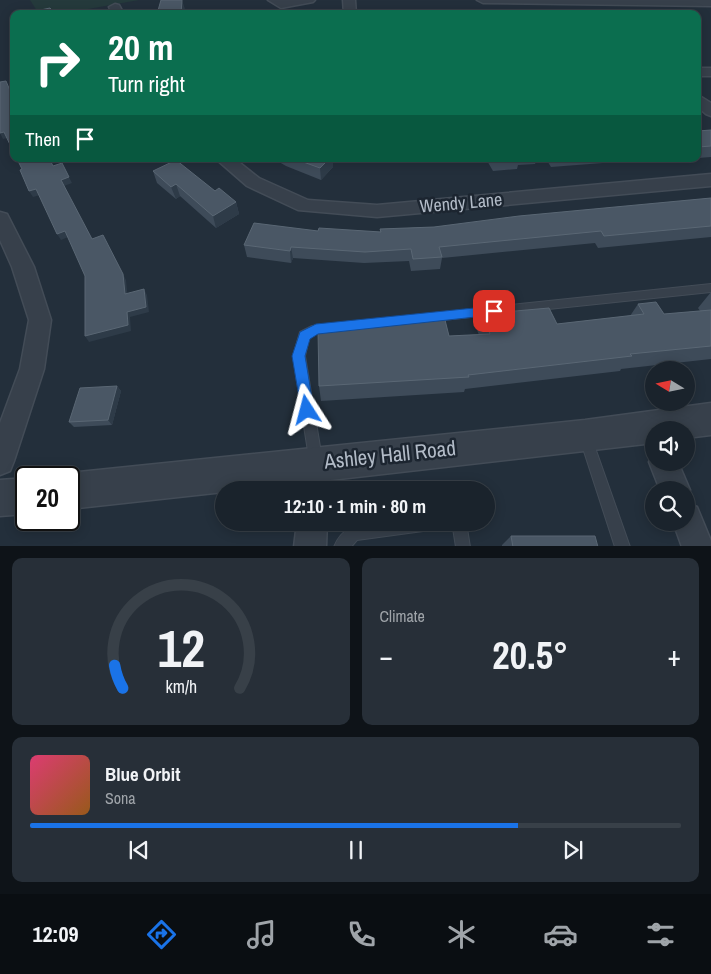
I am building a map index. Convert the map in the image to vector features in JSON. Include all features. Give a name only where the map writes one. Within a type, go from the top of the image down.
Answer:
[{"type":"street","points":[[274,0],[281,5],[308,0]]},
{"type":"street","points":[[483,0],[711,2]]},
{"type":"street","points":[[701,102],[711,111]]},
{"type":"street","name":"Wendy Lane","points":[[228,162],[252,182],[305,206],[377,211],[711,180]]},
{"type":"street","points":[[0,219],[23,267],[40,320],[32,369],[0,462]]},
{"type":"street","name":"Ashley Hall Road","points":[[695,423],[711,419]]},
{"type":"street","name":"Ashley Hall Road","points":[[80,490],[314,476],[585,436],[645,434]]},
{"type":"street","points":[[0,498],[15,497]]},
{"type":"street","points":[[310,546],[311,531]]},
{"type":"street","points":[[692,531],[698,546]]},
{"type":"lane","points":[[314,476],[299,356],[304,335],[316,330],[711,288]]},
{"type":"lane","points":[[585,436],[622,546]]},
{"type":"lane","points":[[341,546],[353,533],[368,531]]},
{"type":"lane","points":[[460,531],[463,546]]},
{"type":"green space","points":[[30,0],[139,0],[83,10],[36,10]]},
{"type":"building","points":[[161,0],[182,0],[181,10],[158,10]]},
{"type":"building","points":[[6,81],[10,90],[10,145],[4,132],[0,133],[0,82]]},
{"type":"building","points":[[711,130],[711,146],[701,147],[701,131]]},
{"type":"building","points":[[18,162],[51,162],[53,166],[62,163],[69,177],[61,180],[92,239],[103,235],[123,274],[125,294],[144,289],[146,307],[127,312],[128,325],[85,336],[85,276],[65,231],[57,234],[36,189],[29,191],[20,170],[22,169]]},
{"type":"building","points":[[172,162],[179,162],[215,191],[219,188],[236,202],[213,216],[176,184],[171,187],[153,171]]},
{"type":"building","points":[[303,162],[326,162],[320,168]]},
{"type":"building","points":[[711,198],[711,226],[604,236],[601,231],[439,247],[442,257],[413,259],[411,249],[365,252],[291,247],[290,251],[244,245],[254,223],[318,231],[319,228],[381,232],[380,229],[434,227],[519,216]]},
{"type":"building","points":[[656,302],[664,314],[711,310],[711,346],[630,354],[632,356],[468,375],[469,377],[319,386],[318,330],[368,328],[368,324],[445,320],[449,336],[490,334],[482,314],[549,308],[557,324],[644,314],[638,304]]},
{"type":"building","points":[[117,386],[108,420],[69,422],[80,388]]},
{"type":"building","points":[[511,536],[595,536],[598,546],[513,546]]},
{"type":"route","points":[[307,410],[299,356],[304,335],[316,330],[494,311]]}]
